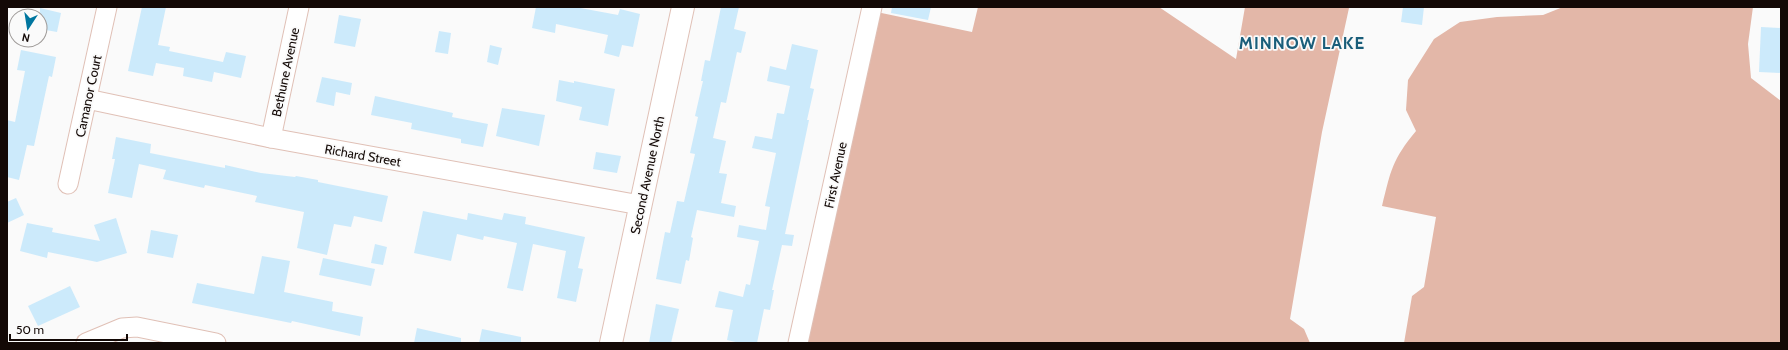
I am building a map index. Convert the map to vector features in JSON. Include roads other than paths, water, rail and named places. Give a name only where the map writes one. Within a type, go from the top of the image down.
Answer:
[{"type":"main road","name":"Second Avenue North","points":[[611,343],[683,7]]},
{"type":"street","name":"Camanor Court","points":[[68,184],[107,7]]},
{"type":"street","name":"Bethune Avenue","points":[[271,138],[299,7]]},
{"type":"street","name":"First Avenue","points":[[798,343],[872,7]]},
{"type":"street","name":"Richard Street","points":[[87,99],[271,138],[640,205]]},
{"type":"street","points":[[86,343],[122,328],[137,327],[215,343]]},
{"type":"district","name":"MINNOW LAKE","points":[[1302,43]]}]
